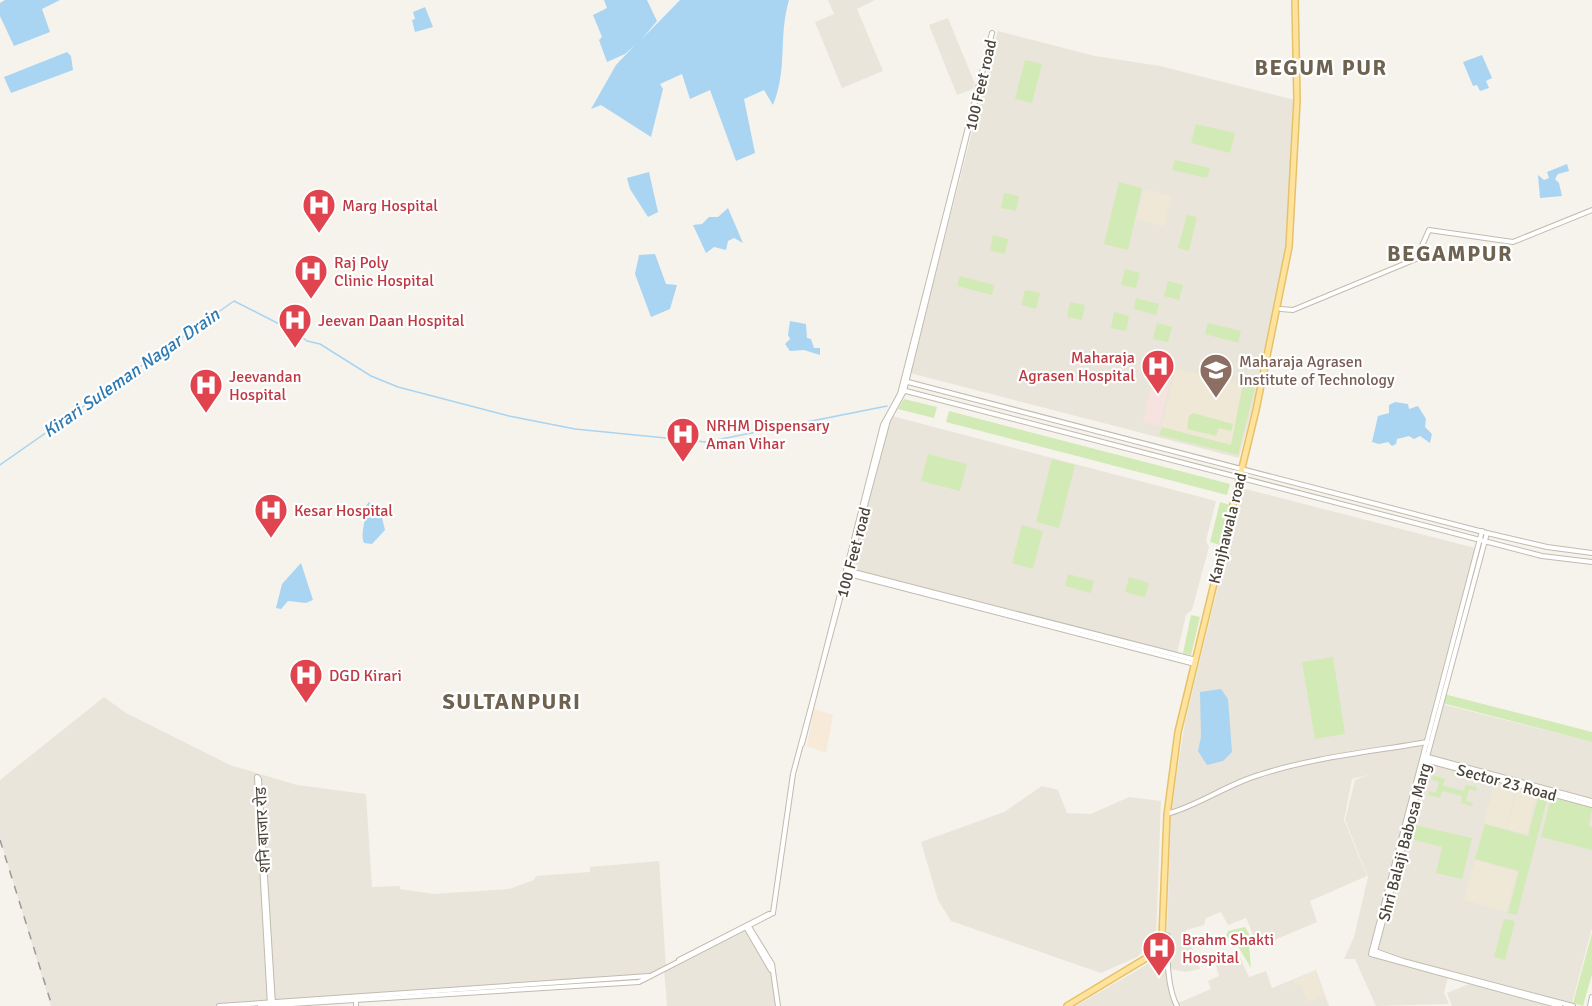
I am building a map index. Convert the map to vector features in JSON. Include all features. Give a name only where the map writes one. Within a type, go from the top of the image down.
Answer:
[{"type":"main road","name":"Kanjhawala road","points":[[1067,1006],[1148,957],[1158,946],[1163,933],[1169,793],[1178,732],[1281,309],[1294,219],[1300,100],[1296,0]]},
{"type":"main road","name":"Kanjhawala road","points":[[1244,468],[1289,247],[1297,99],[1296,0]]},
{"type":"main road","name":"Kanjhawala road","points":[[1072,1006],[1150,959],[1161,947],[1170,813],[1182,724],[1196,662]]},
{"type":"street","name":"100 Feet road","points":[[747,926],[773,913],[791,784],[888,420],[902,390],[992,33],[904,381]]},
{"type":"street","points":[[1281,309],[1293,310],[1416,259],[1429,230],[1513,242],[1592,210]]},
{"type":"street","points":[[904,381],[1484,532],[1547,547],[1592,553]]},
{"type":"street","points":[[902,390],[1542,556],[1592,562]]},
{"type":"street","points":[[1227,475],[1229,465]]},
{"type":"street","name":"Shri Balaji Babosa Marg","points":[[1484,532],[1375,952],[1574,1006]]},
{"type":"street","points":[[846,572],[1196,662]]},
{"type":"street","points":[[1170,813],[1233,784],[1282,768],[1330,757],[1428,742]]},
{"type":"street","name":"Shri Balaji Babosa Marg","points":[[1424,758],[1371,954],[1560,1006]]},
{"type":"street","name":"Sector 23 Road","points":[[1424,758],[1592,803]]},
{"type":"street","name":"शनि बाजार रोड","points":[[257,777],[259,779],[272,1004],[257,777]]},
{"type":"street","points":[[219,1006],[354,999],[650,976],[747,926],[772,964],[777,1006]]},
{"type":"street","points":[[1163,933],[1170,942],[1169,963],[1177,1006]]},
{"type":"street","points":[[1590,1006],[1592,997]]},
{"type":"street","points":[[354,999],[354,1006]]},
{"type":"street","points":[[260,1006],[272,1004]]},
{"type":"shaded area","points":[[828,0],[875,0],[857,9],[883,71],[842,88],[815,22],[834,14]]},
{"type":"shaded area","points":[[948,18],[975,84],[973,89],[957,95],[929,25]]},
{"type":"shaded area","points":[[998,31],[1095,56],[1160,66],[1295,100],[1285,259],[1261,375],[1239,458],[910,373]]},
{"type":"shaded area","points":[[1144,189],[1171,196],[1164,226],[1136,219]]},
{"type":"shaded area","name":"Maharaja Agrasen Hospital","points":[[1156,364],[1174,368],[1159,426],[1143,422]]},
{"type":"shaded area","points":[[1176,368],[1255,388],[1238,455],[1159,435]]},
{"type":"shaded area","points":[[892,416],[1216,501],[1206,541],[1209,547],[1192,610],[1186,615],[1177,654],[850,569]]},
{"type":"shaded area","points":[[1242,488],[1475,548],[1434,702],[1592,742],[1592,928],[1572,1003],[1450,970],[1444,993],[1449,1004],[1376,1006],[1355,959],[1344,959],[1354,937],[1368,877],[1345,820],[1355,780],[1368,775],[1352,779],[1344,820],[1367,876],[1310,901],[1317,922],[1258,947],[1246,918],[1228,925],[1221,912],[1206,918],[1204,925],[1186,930],[1200,969],[1186,972],[1170,969],[1171,940],[1167,930],[1171,815],[1176,779],[1185,722]]},
{"type":"shaded area","points":[[104,697],[126,713],[230,765],[297,785],[366,794],[372,887],[400,886],[400,889],[434,894],[509,889],[534,880],[536,876],[590,872],[590,867],[659,861],[666,967],[745,925],[768,960],[774,982],[776,1006],[667,1006],[664,969],[644,980],[263,1006],[51,1006],[0,839],[0,780]]},
{"type":"shaded area","points":[[814,709],[833,715],[826,753],[807,746]]},
{"type":"shaded area","points":[[1495,782],[1516,787],[1506,829],[1484,823]]},
{"type":"shaded area","points":[[1042,786],[1058,790],[1067,813],[1091,814],[1129,797],[1161,801],[1156,939],[1137,957],[1101,973],[951,921],[938,900],[921,842],[1004,812]]},
{"type":"shaded area","points":[[1518,788],[1537,793],[1527,834],[1507,829]]},
{"type":"shaded area","points":[[1475,860],[1517,872],[1506,912],[1464,900]]},
{"type":"shaded area","points":[[1166,938],[1171,999],[1176,1006],[1076,1006],[1146,965],[1157,956]]},
{"type":"shaded area","points":[[1238,953],[1249,977],[1266,971],[1272,988],[1316,970],[1329,1006],[1181,1006],[1178,1003],[1211,989],[1208,981],[1219,976],[1215,962]]},
{"type":"shaded area","points":[[1315,971],[1325,996],[1308,1002],[1301,984],[1295,986],[1292,981]]},
{"type":"shaded area","points":[[1469,984],[1549,1006],[1452,1006],[1447,993]]},
{"type":"green space","points":[[1025,60],[1042,64],[1032,103],[1015,99]]},
{"type":"green space","points":[[1196,124],[1235,133],[1230,153],[1191,143]]},
{"type":"green space","points":[[1175,160],[1210,168],[1207,178],[1172,170]]},
{"type":"green space","points":[[1119,182],[1142,188],[1128,250],[1104,244]]},
{"type":"green space","points":[[1004,193],[1019,196],[1016,211],[1001,208]]},
{"type":"green space","points":[[1187,215],[1197,217],[1189,251],[1178,248]]},
{"type":"green space","points":[[993,235],[1008,239],[1005,254],[990,251]]},
{"type":"green space","points":[[1125,269],[1140,273],[1136,288],[1121,285]]},
{"type":"green space","points":[[960,276],[994,285],[992,295],[957,286]]},
{"type":"green space","points":[[1168,281],[1183,285],[1179,300],[1164,296]]},
{"type":"green space","points":[[1025,290],[1040,293],[1036,309],[1021,305]]},
{"type":"green space","points":[[1136,298],[1159,304],[1156,315],[1134,309]]},
{"type":"green space","points":[[1070,302],[1085,305],[1082,320],[1067,317]]},
{"type":"green space","points":[[1114,312],[1129,316],[1126,331],[1111,328]]},
{"type":"green space","points":[[1157,323],[1172,327],[1168,342],[1153,339]]},
{"type":"green space","points":[[1208,323],[1241,331],[1238,343],[1205,334]]},
{"type":"green space","points":[[1243,384],[1255,388],[1238,455],[1159,435],[1162,427],[1231,445]]},
{"type":"green space","points":[[904,399],[937,407],[934,418],[898,409]]},
{"type":"green space","points":[[949,411],[1230,484],[1227,495],[946,422]]},
{"type":"green space","points":[[1193,413],[1233,424],[1231,431],[1219,428],[1216,436],[1187,429],[1189,416]]},
{"type":"green space","points":[[928,454],[967,464],[960,491],[921,481]]},
{"type":"green space","points":[[1052,459],[1075,465],[1059,528],[1036,522]]},
{"type":"green space","points":[[1220,502],[1230,505],[1220,545],[1210,542]]},
{"type":"green space","points":[[1022,525],[1043,531],[1033,569],[1012,563]]},
{"type":"green space","points":[[1068,574],[1094,581],[1091,593],[1065,586]]},
{"type":"green space","points":[[1129,577],[1149,583],[1145,597],[1125,592]]},
{"type":"green space","points":[[1191,615],[1200,617],[1191,655],[1183,653]]},
{"type":"green space","points":[[1333,657],[1345,734],[1315,739],[1302,662]]},
{"type":"green space","points":[[1444,694],[1592,732],[1592,742],[1442,703]]},
{"type":"green space","points":[[1433,775],[1445,779],[1443,786],[1463,791],[1466,785],[1477,787],[1476,791],[1469,789],[1466,801],[1473,803],[1472,806],[1461,803],[1462,796],[1442,791],[1440,798],[1428,795],[1429,791],[1436,793],[1439,782],[1432,780]]},
{"type":"green space","points":[[1539,794],[1548,796],[1517,915],[1508,913],[1519,871],[1475,859],[1485,824],[1528,836]]},
{"type":"green space","points":[[1551,797],[1592,808],[1589,826],[1592,828],[1592,850],[1541,837]]},
{"type":"green space","points":[[1410,824],[1472,838],[1462,879],[1436,873],[1442,847],[1407,838]]},
{"type":"green space","points":[[1504,919],[1515,921],[1505,960],[1494,957]]},
{"type":"green space","points":[[1245,927],[1253,941],[1249,946],[1251,968],[1236,943],[1226,936],[1228,931]]},
{"type":"green space","points":[[1592,933],[1592,974],[1583,1006],[1573,1003]]},
{"type":"water","points":[[5,0],[60,0],[42,9],[50,32],[14,46],[0,16],[0,3]]},
{"type":"water","points":[[604,0],[647,0],[657,21],[642,39],[680,0],[789,0],[784,27],[782,66],[778,92],[773,105],[764,90],[744,99],[755,153],[736,161],[710,90],[690,99],[682,74],[660,84],[663,89],[651,137],[601,105],[591,109],[616,65],[635,45],[625,54],[607,62],[599,40],[602,37],[593,15],[607,8]]},
{"type":"water","points":[[425,7],[433,27],[415,32],[413,12]]},
{"type":"water","points":[[67,52],[71,56],[73,70],[11,93],[4,77]]},
{"type":"water","points":[[1482,55],[1492,78],[1486,81],[1489,88],[1480,91],[1477,85],[1473,86],[1463,62]]},
{"type":"water","points":[[1567,164],[1569,171],[1558,174],[1555,179],[1559,183],[1562,196],[1540,198],[1538,175],[1544,180],[1549,178],[1547,172]]},
{"type":"water","points":[[649,172],[658,212],[648,217],[630,189],[627,178]]},
{"type":"water","points":[[728,208],[743,243],[734,238],[728,241],[726,250],[714,247],[706,253],[693,225],[702,224],[709,217],[718,217]]},
{"type":"water","points":[[655,254],[666,284],[677,285],[670,309],[651,317],[635,274],[639,255]]},
{"type":"water","points":[[790,321],[806,324],[807,338],[811,339],[814,348],[820,348],[820,355],[804,350],[790,351],[785,344],[790,339],[788,335]]},
{"type":"water","points":[[1395,402],[1408,404],[1409,409],[1418,406],[1426,419],[1425,427],[1432,434],[1430,443],[1420,436],[1414,439],[1409,436],[1397,439],[1396,444],[1392,446],[1388,442],[1379,444],[1372,442],[1378,416],[1389,413],[1389,405]]},
{"type":"water","points":[[369,502],[380,510],[385,530],[372,544],[364,543],[363,538],[365,513],[363,509]]},
{"type":"water","points":[[301,563],[313,600],[306,603],[288,601],[281,609],[276,608],[282,584]]},
{"type":"water","points":[[1221,689],[1228,699],[1232,752],[1223,761],[1207,765],[1198,751],[1201,737],[1200,692]]},
{"type":"waterway","name":"Kirari Suleman Nagar Drain","points":[[0,465],[234,301],[295,332],[307,341],[320,344],[371,376],[398,387],[509,416],[575,429],[706,442],[887,406]]},
{"type":"railway","points":[[0,840],[52,1006]]},
{"type":"place","name":"Marg Hospital","points":[[319,234]]},
{"type":"place","name":"Raj Poly Clinic Hospital","points":[[311,300]]},
{"type":"place","name":"Jeevan Daan Hospital","points":[[295,349]]},
{"type":"place","name":"Maharaja Agrasen Hospital","points":[[1158,395]]},
{"type":"place","name":"Maharaja Agrasen Institute of Technology","points":[[1216,399]]},
{"type":"place","name":"Jeevandan Hospital","points":[[206,414]]},
{"type":"place","name":"NRHM Dispensary Aman Vihar","points":[[683,463]]},
{"type":"place","name":"Kesar Hospital","points":[[271,539]]},
{"type":"place","name":"DGD Kirari","points":[[306,704]]},
{"type":"place","name":"Brahm Shakti Hospital","points":[[1159,977]]},
{"type":"district","name":"BEGUM PUR","points":[[1321,67]]},
{"type":"district","name":"BEGAMPUR","points":[[1450,253]]},
{"type":"district","name":"SULTANPURI","points":[[512,701]]}]
